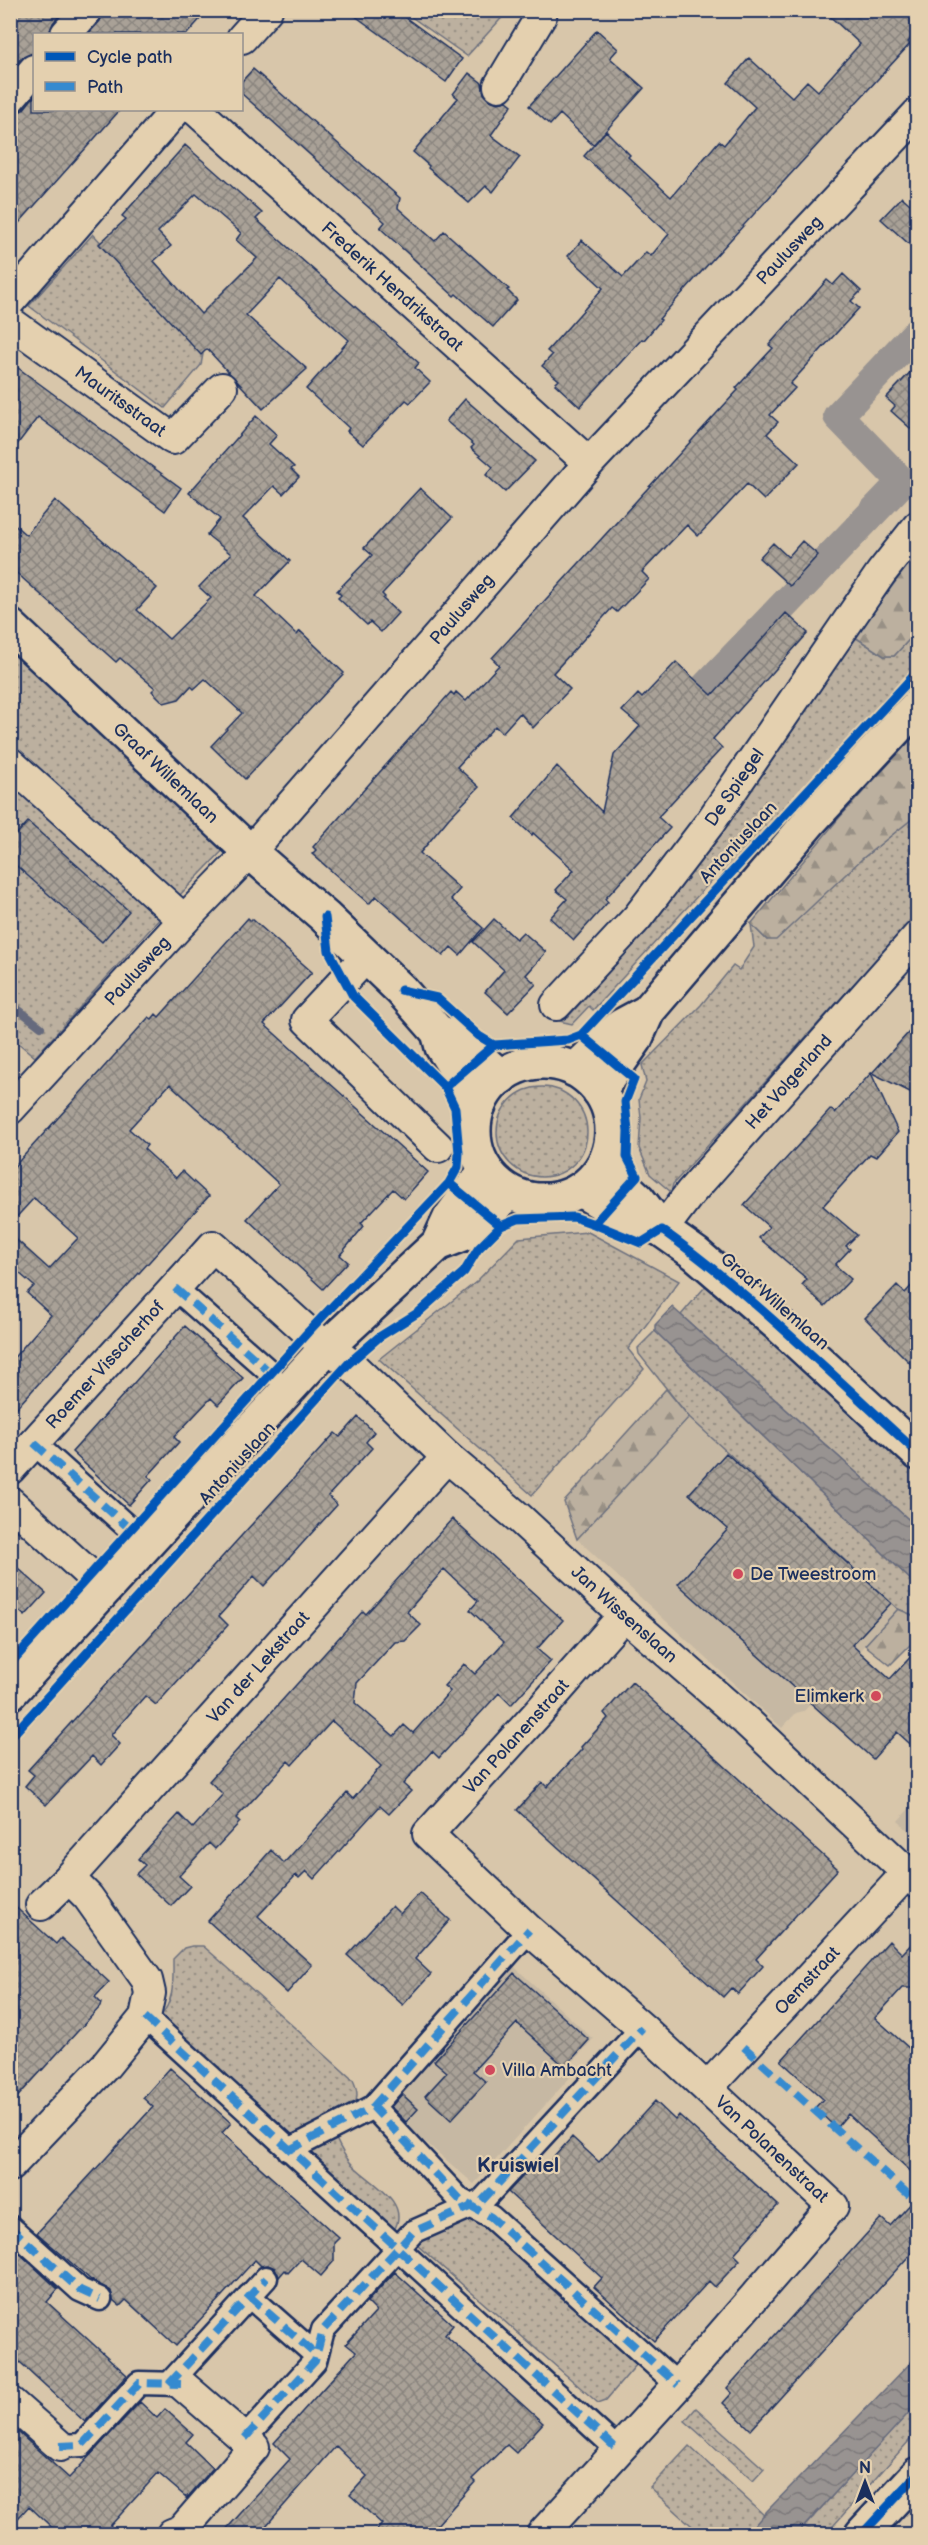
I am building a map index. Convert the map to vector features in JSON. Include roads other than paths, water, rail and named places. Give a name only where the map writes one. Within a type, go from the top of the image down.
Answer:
[{"type":"main road","name":"Graaf Willemlaan","points":[[10,626],[250,852],[367,956],[416,1006],[438,1032],[442,1047],[479,1105]]},
{"type":"main road","points":[[587,1080],[635,1040],[648,1011],[811,820],[918,705]]},
{"type":"main road","name":"Graaf Willemlaan","points":[[438,1032],[456,1038],[501,1077]]},
{"type":"main road","points":[[542,1062],[587,1080],[608,1108],[612,1128],[612,1141],[603,1166],[580,1190],[567,1196],[545,1200],[523,1198],[509,1192],[486,1170],[478,1155],[474,1138],[474,1121],[485,1094],[501,1077],[520,1066],[542,1062]]},
{"type":"main road","name":"Graaf Willemlaan","points":[[603,1166],[638,1199],[662,1230],[696,1254],[914,1443]]},
{"type":"main road","name":"Antoniuslaan","points":[[438,1244],[450,1218],[486,1170]]},
{"type":"main road","name":"Graaf Willemlaan","points":[[580,1190],[633,1221],[662,1230]]},
{"type":"main road","name":"Antoniuslaan","points":[[10,1693],[328,1346],[438,1244],[466,1233],[509,1192]]},
{"type":"main road","points":[[862,2535],[918,2474]]},
{"type":"street","points":[[67,33],[87,10]]},
{"type":"street","points":[[243,37],[267,10]]},
{"type":"street","points":[[499,86],[541,16],[537,10]]},
{"type":"street","points":[[10,98],[33,71]]},
{"type":"street","points":[[10,301],[175,111]]},
{"type":"street","name":"Frederik Hendrikstraat","points":[[197,111],[590,463]]},
{"type":"street","name":"Paulusweg","points":[[10,1109],[183,920],[250,852],[590,463],[918,113]]},
{"type":"street","name":"Mauritsstraat","points":[[10,322],[173,439],[222,388]]},
{"type":"street","name":"De Spiegel","points":[[556,1005],[637,918],[709,824],[881,573],[918,526]]},
{"type":"street","points":[[10,763],[183,920]]},
{"type":"street","name":"Het Volgerland","points":[[662,1230],[690,1193],[918,936]]},
{"type":"street","points":[[367,956],[307,1020],[438,1147]]},
{"type":"street","name":"Roemer Visscherhof","points":[[10,1469],[213,1246],[308,1332],[328,1346]]},
{"type":"street","name":"Roemer Visscherhof","points":[[176,1288],[271,1373]]},
{"type":"street","name":"Jan Wissenslaan","points":[[328,1346],[349,1363],[447,1457],[518,1517],[624,1615],[746,1721],[912,1878]]},
{"type":"street","name":"Roemer Visscherhof","points":[[34,1443],[131,1530]]},
{"type":"street","name":"Van der Lekstraat","points":[[42,1905],[69,1878],[447,1457]]},
{"type":"street","points":[[10,1502],[90,1575],[102,1592]]},
{"type":"street","name":"Van Polanenstraat","points":[[542,2535],[678,2385],[833,2206],[642,2028],[529,1930],[428,1834],[624,1615]]},
{"type":"street","points":[[10,2166],[106,2065],[145,2017],[150,1992],[147,1980],[88,1897],[69,1878]]},
{"type":"street","name":"Oemstraat","points":[[707,2088],[912,1878]]},
{"type":"street","points":[[289,2150],[372,2107],[529,1930]]},
{"type":"street","points":[[145,2017],[618,2450]]},
{"type":"street","points":[[245,2438],[315,2361],[323,2330],[412,2232],[481,2202],[642,2028]]},
{"type":"street","points":[[372,2107],[452,2192],[470,2206],[492,2217],[678,2385]]},
{"type":"street","points":[[10,2227],[80,2290],[100,2299]]},
{"type":"street","points":[[175,2384],[266,2278]]},
{"type":"street","points":[[249,2296],[316,2355]]},
{"type":"street","points":[[10,2402],[60,2446],[82,2445],[139,2383],[175,2384],[245,2438],[254,2446],[182,2530],[172,2535]]},
{"type":"water","points":[[672,1307],[917,1527],[917,1586],[655,1331],[655,1325]]},
{"type":"water","points":[[917,2356],[917,2404],[797,2534],[747,2534],[767,2511]]},
{"type":"waterway","points":[[691,702],[902,482],[838,416],[918,331]]},
{"type":"waterway","points":[[10,1003],[41,1027]]},
{"type":"place","name":"De Tweestroom","points":[[738,1574]]},
{"type":"place","name":"Elimkerk","points":[[876,1696]]},
{"type":"place","name":"Villa Ambacht","points":[[490,2070]]},
{"type":"district","name":"Kruiswiel","points":[[518,2165]]}]
